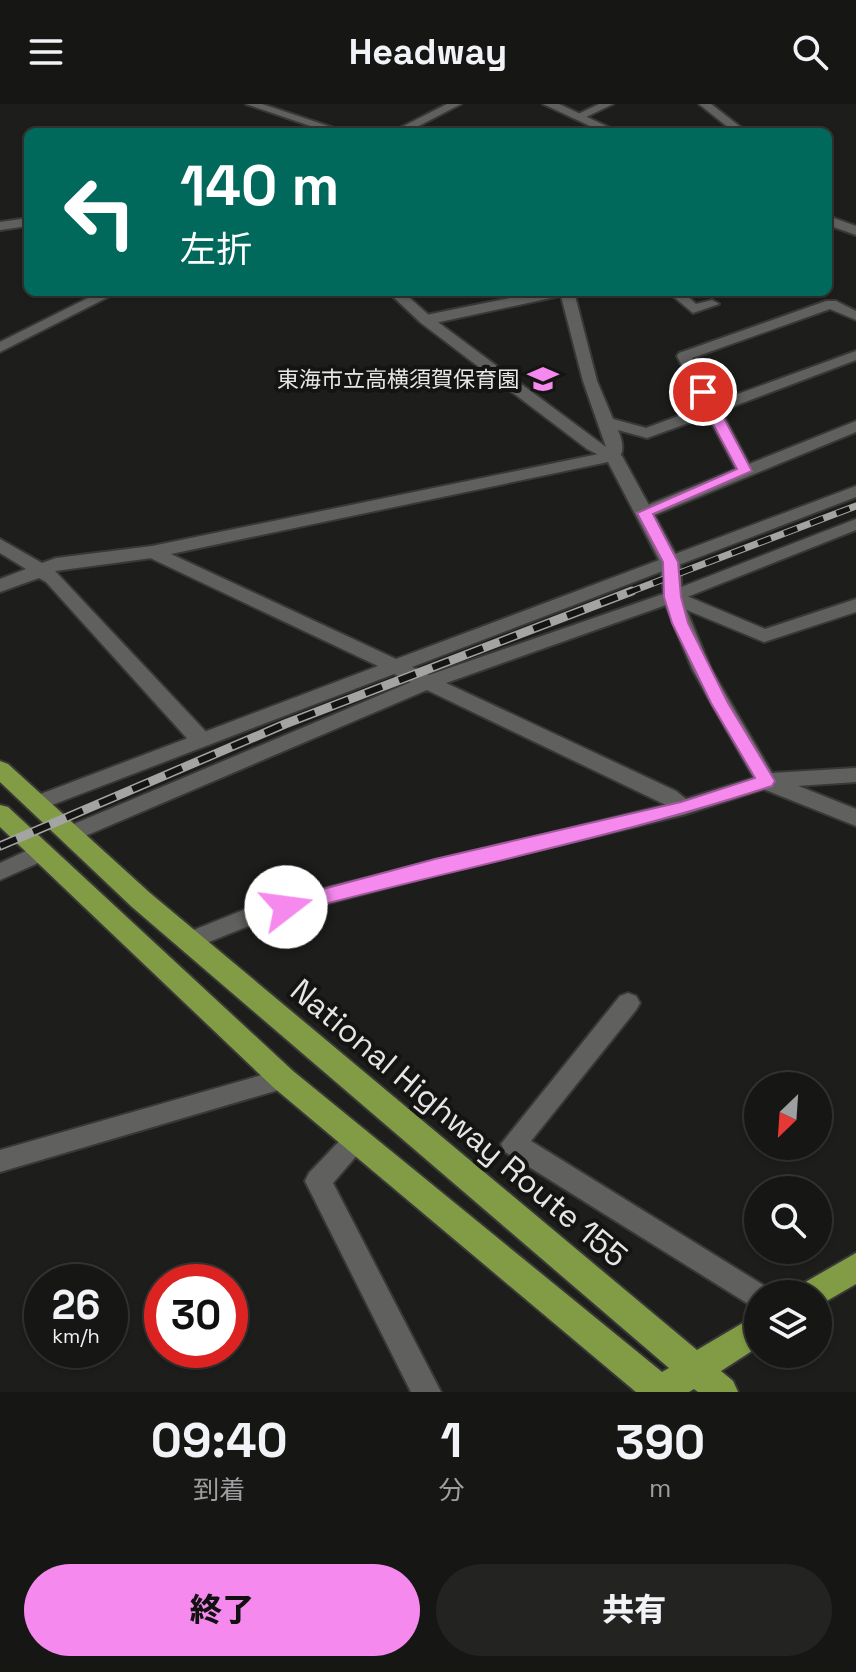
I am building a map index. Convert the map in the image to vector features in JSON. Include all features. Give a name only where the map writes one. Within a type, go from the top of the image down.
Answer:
[{"type":"highway","name":"National Highway Route 155","points":[[0,769],[189,941],[722,1392]]},
{"type":"highway","points":[[2,818],[283,1079],[661,1392],[744,1338]]},
{"type":"highway","points":[[832,1282],[856,1267]]},
{"type":"street","points":[[251,104],[327,128]]},
{"type":"street","points":[[406,128],[456,104]]},
{"type":"street","points":[[549,104],[604,128]]},
{"type":"street","points":[[578,117],[608,104]]},
{"type":"street","points":[[704,104],[736,128]]},
{"type":"street","points":[[832,222],[852,230]]},
{"type":"street","points":[[0,226],[24,223]]},
{"type":"street","points":[[832,232],[852,230]]},
{"type":"street","points":[[0,348],[103,296]]},
{"type":"street","points":[[399,296],[426,320],[593,446],[613,456],[670,562],[672,597],[680,623],[720,703],[766,781],[856,818]]},
{"type":"street","points":[[426,320],[541,296]]},
{"type":"street","points":[[568,296],[590,381],[615,442],[613,456]]},
{"type":"street","points":[[679,296],[693,309],[712,304]]},
{"type":"street","points":[[745,471],[684,356],[831,304],[856,316]]},
{"type":"street","points":[[607,422],[647,433],[856,355]]},
{"type":"street","points":[[644,513],[856,426]]},
{"type":"street","points":[[0,586],[56,564],[152,552],[613,456]]},
{"type":"street","points":[[37,803],[856,491]]},
{"type":"street","points":[[70,834],[426,683],[672,597],[856,524]]},
{"type":"street","points":[[0,545],[53,578],[201,740]]},
{"type":"street","points":[[152,552],[669,796],[683,808]]},
{"type":"street","points":[[672,597],[764,636],[856,605]]},
{"type":"street","points":[[189,941],[256,914],[435,867],[683,808],[766,781],[856,775]]},
{"type":"street","points":[[0,872],[39,853]]},
{"type":"street","points":[[628,1003],[514,1144],[744,1288]]},
{"type":"street","points":[[0,1161],[283,1079]]},
{"type":"street","points":[[358,1139],[318,1181],[426,1392]]},
{"type":"railway","points":[[627,593],[856,506]]},
{"type":"railway","points":[[0,846],[285,724],[632,591]]},
{"type":"place","name":"東海市立高横須賀保育園","points":[[543,379]]},
{"type":"route","points":[[286,907],[435,867],[683,808],[766,781],[720,703],[680,623],[672,597],[670,562],[644,513],[745,471],[703,392]]}]
